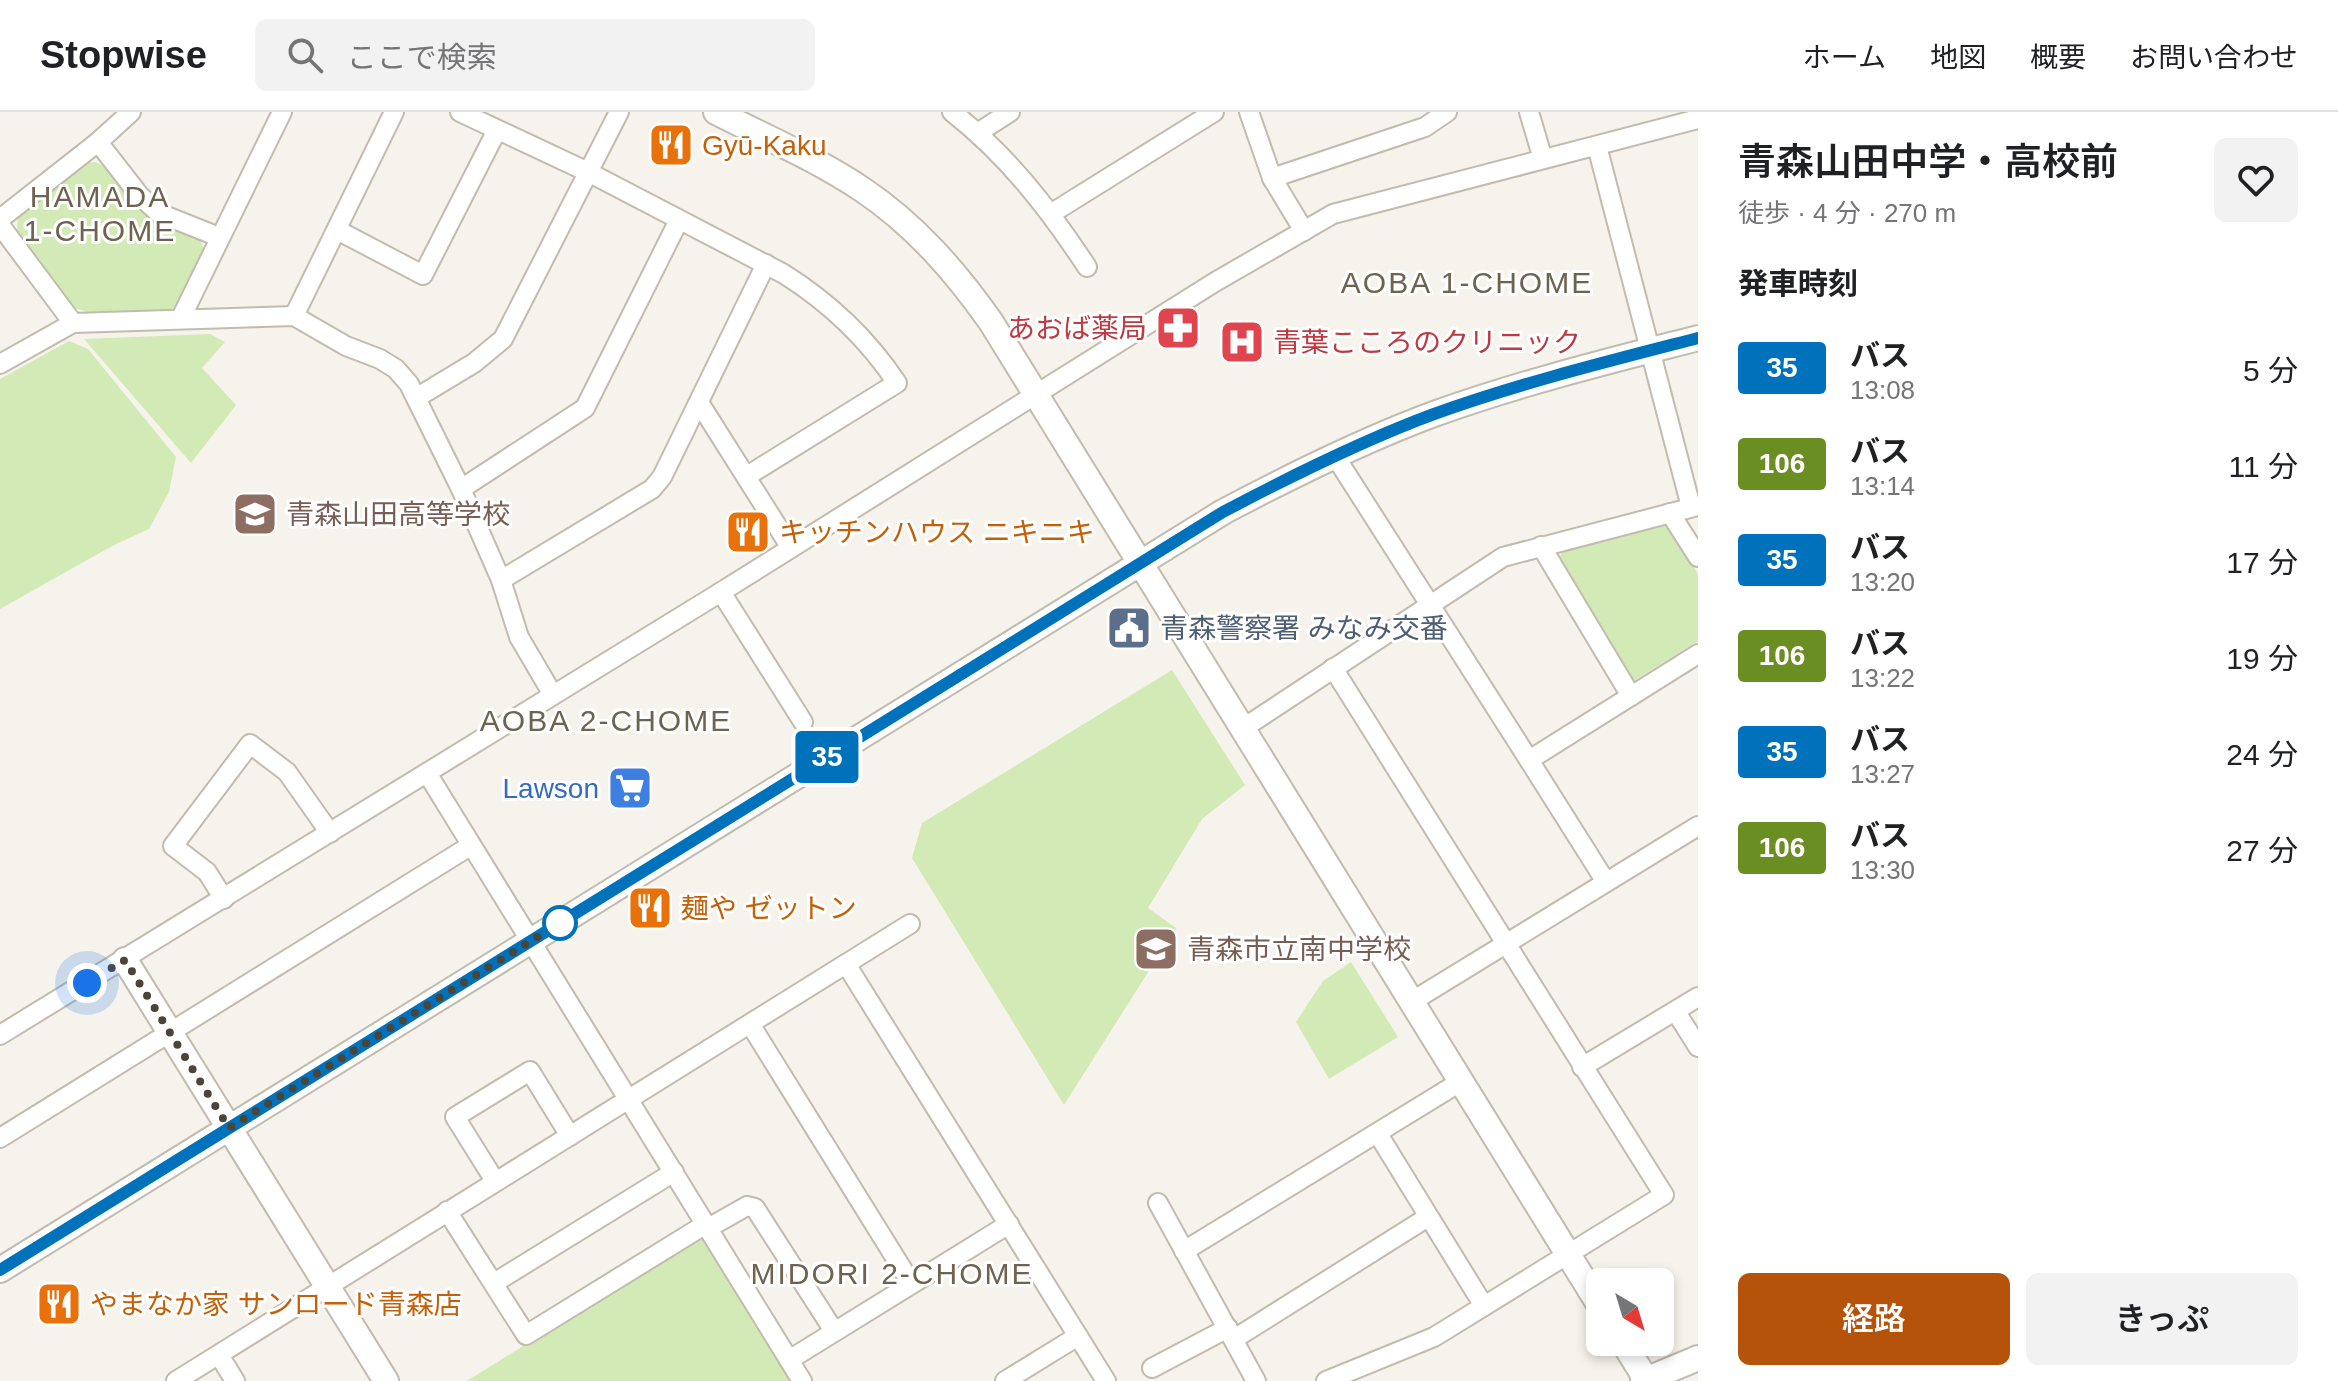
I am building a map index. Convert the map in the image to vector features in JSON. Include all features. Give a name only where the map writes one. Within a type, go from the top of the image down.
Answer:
[{"type":"street","points":[[73,323],[0,222],[131,112]]},
{"type":"street","points":[[181,318],[282,112]]},
{"type":"street","points":[[294,316],[394,112]]},
{"type":"street","points":[[460,112],[590,173],[811,290],[877,353],[897,383],[747,476]]},
{"type":"street","points":[[416,398],[474,363],[503,339],[619,112]]},
{"type":"street","points":[[716,112],[820,164],[864,191],[919,236],[964,285],[1036,396],[1586,1284]]},
{"type":"street","points":[[952,112],[979,132],[1052,213],[1087,267]]},
{"type":"street","points":[[979,132],[1010,112]]},
{"type":"street","points":[[1052,213],[1214,112]]},
{"type":"street","points":[[1249,112],[1272,178],[1304,231]]},
{"type":"street","points":[[1272,178],[1425,127],[1447,112]]},
{"type":"street","points":[[1529,112],[1543,159]]},
{"type":"street","points":[[1,1033],[125,960],[721,592],[1215,282],[1333,214],[1698,119]]},
{"type":"street","points":[[337,230],[423,275],[497,130]]},
{"type":"street","points":[[98,142],[140,196],[159,213],[219,237]]},
{"type":"street","points":[[1242,729],[1493,561],[1694,506],[1597,146]]},
{"type":"street","points":[[461,489],[585,408],[679,220]]},
{"type":"street","points":[[501,580],[652,489],[662,477],[700,404],[766,264]]},
{"type":"street","points":[[0,364],[73,323],[294,316],[346,346],[396,369],[409,384],[461,489],[501,580],[519,637],[553,695]]},
{"type":"street","points":[[0,1270],[1223,512],[1335,456],[1462,405],[1698,338]]},
{"type":"street","points":[[700,404],[791,548]]},
{"type":"street","points":[[1335,456],[1606,882]]},
{"type":"street","points":[[1670,513],[1698,557]]},
{"type":"street","points":[[1541,546],[1631,696]]},
{"type":"street","points":[[721,592],[803,722]]},
{"type":"street","points":[[1529,760],[1698,654]]},
{"type":"street","points":[[1326,1381],[1434,1337],[1664,1195],[1333,668]]},
{"type":"street","points":[[224,899],[207,872],[173,846],[250,744],[287,772],[330,833]]},
{"type":"street","points":[[427,773],[802,1381]]},
{"type":"street","points":[[1411,1002],[1698,826]]},
{"type":"street","points":[[0,1138],[470,846]]},
{"type":"street","points":[[176,1381],[910,924]]},
{"type":"street","points":[[125,960],[386,1381]]},
{"type":"street","points":[[846,964],[1106,1381]]},
{"type":"street","points":[[1582,1067],[1698,997]]},
{"type":"street","points":[[1676,1012],[1698,1047]]},
{"type":"street","points":[[750,1024],[911,1283]]},
{"type":"street","points":[[495,1181],[455,1117],[530,1071],[570,1136]]},
{"type":"street","points":[[1184,1251],[1460,1082]]},
{"type":"street","points":[[1378,1134],[1484,1306]]},
{"type":"street","points":[[494,1283],[674,1172]]},
{"type":"street","points":[[1158,1203],[1256,1381]]},
{"type":"street","points":[[447,1211],[526,1335],[707,1226],[747,1206],[754,1206],[834,1331]]},
{"type":"street","points":[[1152,1368],[1231,1333],[1428,1217]]},
{"type":"street","points":[[789,1360],[1009,1224]]},
{"type":"street","points":[[1005,1381],[1078,1336]]},
{"type":"street","points":[[219,1355],[235,1381]]},
{"type":"street","points":[[1631,1356],[1646,1381],[1698,1358]]},
{"type":"green space","points":[[89,163],[102,165],[142,211],[200,240],[205,251],[174,308],[88,312],[74,308],[17,230],[18,216]]},
{"type":"green space","points":[[210,334],[225,342],[202,368],[236,405],[191,463],[84,339]]},
{"type":"green space","points":[[69,341],[88,349],[176,457],[169,492],[149,529],[112,546],[0,609],[0,379]]},
{"type":"green space","points":[[1661,525],[1669,526],[1698,574],[1698,641],[1635,680],[1630,679],[1558,561],[1562,552]]},
{"type":"green space","points":[[1172,670],[1245,785],[1202,819],[1148,908],[1176,928],[1064,1105],[912,858],[922,823]]},
{"type":"green space","points":[[1351,962],[1398,1037],[1329,1079],[1296,1022],[1323,981]]},
{"type":"green space","points":[[696,1239],[704,1240],[791,1381],[467,1381]]},
{"type":"bus line","name":"35","points":[[0,1270],[1223,512],[1335,456],[1435,414],[1529,384],[1698,338]]},
{"type":"place","name":"Gyū-Kaku","points":[[671,145]]},
{"type":"place","name":"あおば薬局","points":[[1178,328]]},
{"type":"place","name":"青葉こころのクリニック","points":[[1242,342]]},
{"type":"place","name":"青森山田高等学校","points":[[255,514]]},
{"type":"place","name":"キッチンハウス ニキニキ","points":[[748,532]]},
{"type":"place","name":"青森警察署 みなみ交番","points":[[1129,628]]},
{"type":"place","name":"Lawson","points":[[630,788]]},
{"type":"place","name":"麺や ゼットン","points":[[650,908]]},
{"type":"place","name":"青森市立南中学校","points":[[1156,949]]},
{"type":"place","name":"やまなか家 サンロード青森店","points":[[59,1304]]},
{"type":"district","name":"HAMADA 1-CHOME","points":[[100,214]]},
{"type":"district","name":"AOBA 1-CHOME","points":[[1467,283]]},
{"type":"district","name":"AOBA 2-CHOME","points":[[606,721]]},
{"type":"district","name":"MIDORI 2-CHOME","points":[[892,1274]]},
{"type":"route","points":[[87,983],[125,960],[229,1128],[560,923]]}]
